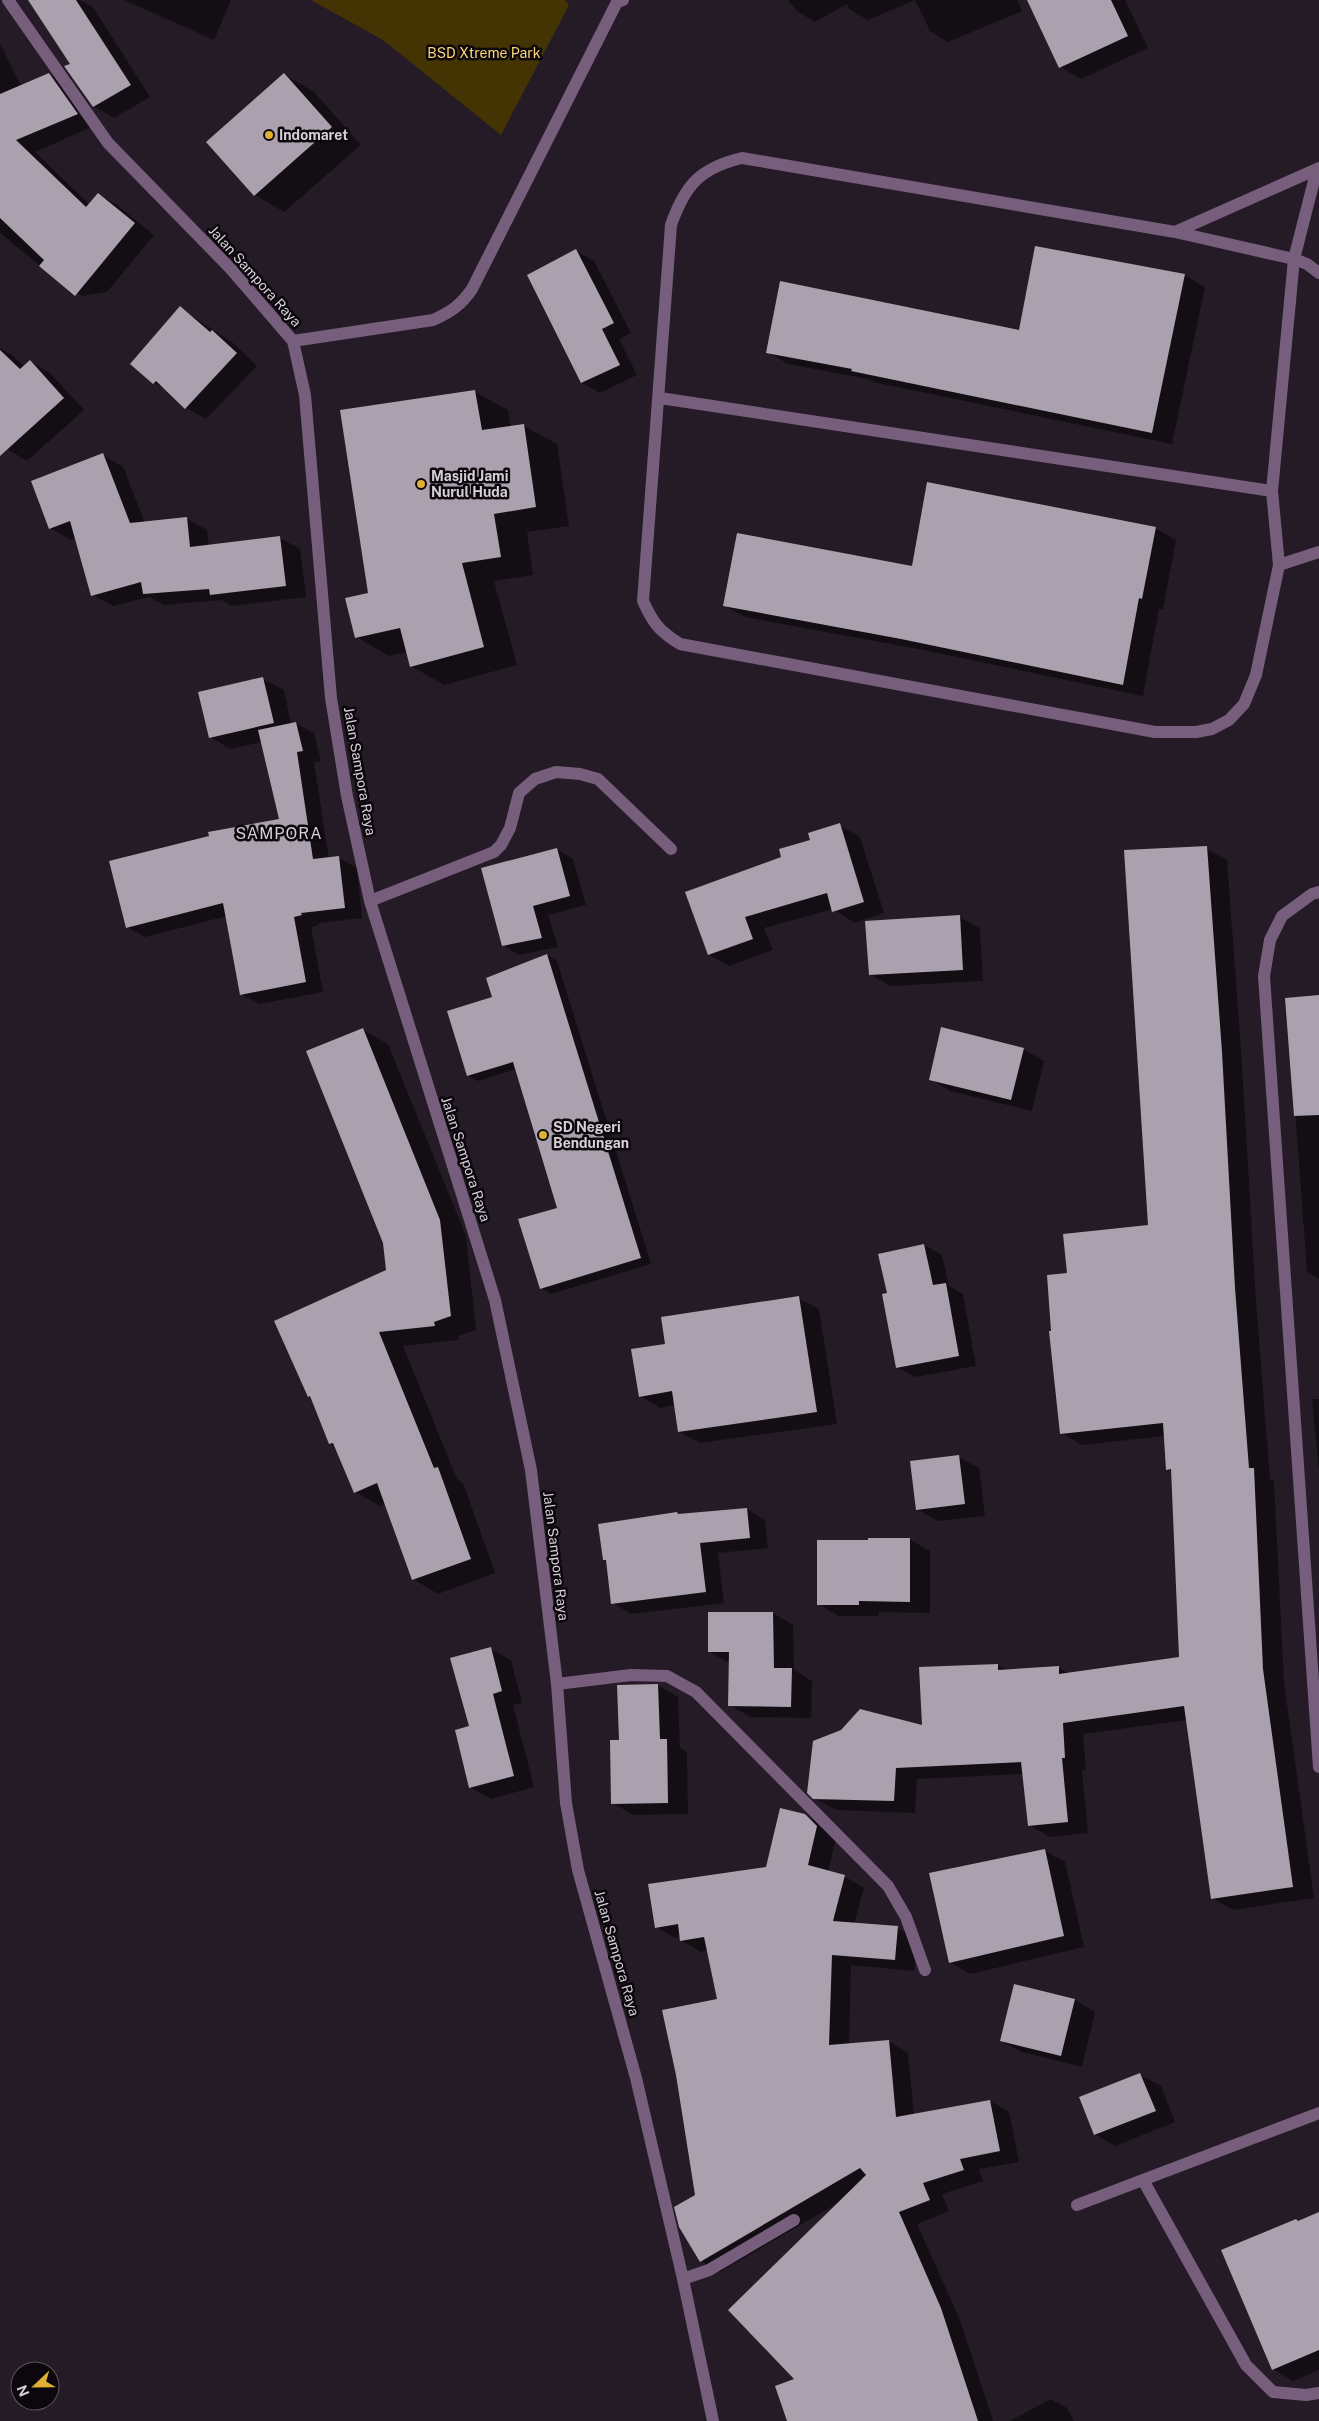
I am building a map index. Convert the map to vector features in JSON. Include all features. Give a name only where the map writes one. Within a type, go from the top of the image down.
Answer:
[{"type":"street","name":"Jalan Sampora Raya","points":[[8,0],[108,143],[230,268],[294,340],[305,395],[331,698],[347,796],[370,901],[495,1300],[531,1470],[557,1684],[566,1802],[578,1870],[636,2078],[683,2279],[713,2421]]},
{"type":"street","points":[[294,340],[433,320],[452,312],[462,302],[472,289],[618,1]]},
{"type":"street","points":[[1318,169],[1294,259],[1272,491],[1279,565],[1256,675],[1244,704],[1229,720],[1212,729],[1196,732],[1155,732],[680,644],[662,633],[651,620],[643,601],[672,225],[678,206],[690,185],[703,173],[723,163],[742,158],[1175,232],[1294,259],[1307,264],[1319,274]]},
{"type":"street","points":[[1175,232],[1318,169]]},
{"type":"street","points":[[660,398],[1272,491]]},
{"type":"street","points":[[1279,565],[1319,552]]},
{"type":"street","points":[[370,901],[494,852],[502,845],[510,828],[519,793],[535,779],[556,772],[580,774],[598,779],[671,849]]},
{"type":"street","points":[[1319,892],[1312,894],[1282,916],[1270,940],[1264,976],[1319,1767]]},
{"type":"street","points":[[557,1684],[631,1675],[667,1676],[696,1692],[888,1886],[906,1917],[925,1970]]},
{"type":"street","points":[[1077,2205],[1319,2113]]},
{"type":"street","points":[[1144,2180],[1246,2365],[1273,2392],[1306,2395],[1319,2393]]},
{"type":"street","points":[[683,2279],[708,2270],[794,2220]]},
{"type":"green space","name":"BSD Xtreme Park","points":[[311,0],[565,0],[569,5],[501,135],[383,40]]},
{"type":"building","points":[[28,0],[76,0],[131,85],[93,107],[64,66],[70,64]]},
{"type":"building","points":[[1027,0],[1111,0],[1128,36],[1059,68]]},
{"type":"building","points":[[49,73],[78,114],[16,140],[86,207],[98,193],[135,223],[75,296],[39,266],[44,260],[0,218],[0,94]]},
{"type":"building","name":"Indomaret","points":[[284,73],[332,127],[254,196],[206,142]]},
{"type":"building","points":[[1035,246],[1185,274],[1152,433],[851,371],[852,369],[766,353],[780,281],[1019,330]]},
{"type":"building","points":[[576,249],[614,323],[602,329],[620,365],[581,383],[527,275]]},
{"type":"building","points":[[180,306],[210,332],[212,330],[237,353],[185,409],[156,381],[153,384],[130,364]]},
{"type":"building","points":[[0,350],[20,369],[30,360],[64,398],[0,456]]},
{"type":"building","name":"Masjid Jami Nurul Huda","points":[[475,390],[482,430],[524,424],[536,507],[494,514],[501,557],[462,563],[484,647],[410,667],[400,628],[355,638],[345,598],[368,593],[340,410]]},
{"type":"building","points":[[103,453],[130,523],[187,517],[190,547],[280,536],[286,586],[210,595],[209,589],[143,594],[141,582],[91,596],[70,521],[49,529],[31,481]]},
{"type":"building","points":[[927,482],[1156,527],[1142,599],[1139,598],[1123,685],[901,639],[723,606],[737,533],[912,566]]},
{"type":"building","points":[[263,677],[274,723],[209,738],[198,692]]},
{"type":"building","points":[[296,722],[303,751],[297,752],[313,859],[339,856],[345,908],[301,913],[302,915],[294,917],[306,982],[240,995],[223,903],[126,928],[109,861],[209,836],[208,832],[279,819],[258,730]]},
{"type":"building","points":[[840,823],[864,902],[832,912],[827,893],[745,917],[753,939],[708,955],[685,892],[781,857],[779,849],[810,840],[808,833]]},
{"type":"building","points":[[1207,846],[1222,1052],[1235,1288],[1249,1468],[1254,1468],[1263,1669],[1293,1887],[1211,1899],[1184,1706],[1063,1723],[1065,1758],[1062,1758],[1068,1822],[1028,1826],[1021,1762],[896,1768],[894,1801],[813,1799],[807,1793],[813,1741],[841,1730],[860,1709],[922,1725],[919,1667],[998,1664],[998,1670],[1059,1666],[1059,1674],[1179,1657],[1171,1469],[1166,1470],[1163,1423],[1060,1434],[1049,1331],[1051,1331],[1047,1275],[1067,1273],[1063,1234],[1148,1225],[1124,850]]},
{"type":"building","points":[[557,848],[570,896],[533,906],[542,938],[502,946],[481,868]]},
{"type":"building","points":[[960,915],[963,970],[869,975],[865,921]]},
{"type":"building","points":[[547,954],[641,1258],[540,1289],[518,1219],[557,1208],[513,1062],[467,1076],[447,1011],[492,997],[486,978]]},
{"type":"building","points":[[1319,995],[1319,1115],[1294,1116],[1285,998]]},
{"type":"building","points":[[941,1027],[1024,1048],[1011,1100],[929,1080]]},
{"type":"building","points":[[363,1028],[440,1220],[451,1316],[434,1322],[435,1326],[379,1332],[434,1468],[438,1467],[471,1559],[412,1580],[377,1483],[354,1493],[333,1443],[329,1444],[310,1396],[308,1397],[274,1321],[386,1270],[383,1243],[306,1051]]},
{"type":"building","points":[[924,1244],[933,1285],[946,1283],[959,1356],[896,1368],[882,1294],[887,1293],[878,1254]]},
{"type":"building","points":[[799,1296],[817,1412],[678,1432],[672,1391],[639,1397],[631,1349],[665,1344],[661,1317]]},
{"type":"building","points":[[959,1455],[965,1504],[916,1510],[910,1461]]},
{"type":"building","points":[[747,1508],[750,1538],[700,1543],[706,1592],[611,1604],[606,1560],[603,1560],[598,1524],[677,1512],[678,1514]]},
{"type":"building","points":[[868,1538],[910,1538],[910,1602],[859,1601],[859,1605],[817,1605],[817,1540],[868,1540]]},
{"type":"building","points":[[708,1612],[773,1612],[774,1668],[792,1668],[791,1707],[728,1706],[729,1652],[708,1652]]},
{"type":"building","points":[[491,1647],[502,1691],[493,1694],[514,1776],[469,1788],[455,1730],[469,1726],[450,1658]]},
{"type":"building","points":[[658,1684],[660,1739],[667,1739],[668,1803],[611,1804],[610,1740],[619,1740],[617,1685]]},
{"type":"building","points":[[780,1808],[805,1814],[817,1826],[808,1865],[845,1875],[833,1921],[898,1926],[895,1960],[832,1955],[829,2045],[889,2040],[896,2117],[990,2100],[1000,2151],[960,2159],[964,2170],[923,2183],[930,2200],[899,2212],[941,2308],[978,2421],[787,2421],[775,2386],[794,2379],[728,2310],[866,2175],[860,2168],[700,2262],[679,2227],[674,2207],[695,2195],[676,2075],[662,2010],[717,1999],[704,1937],[680,1941],[678,1924],[655,1928],[648,1884],[766,1867]]},
{"type":"building","points":[[1045,1849],[1064,1936],[949,1963],[929,1873]]},
{"type":"building","points":[[1014,1984],[1075,1999],[1061,2056],[1000,2041]]},
{"type":"building","points":[[1140,2073],[1156,2111],[1094,2135],[1079,2097]]},
{"type":"building","points":[[1319,2212],[1319,2350],[1272,2370],[1221,2250],[1296,2219],[1298,2221]]},
{"type":"place","name":"Indomaret","points":[[269,135]]},
{"type":"place","name":"Masjid Jami Nurul Huda","points":[[421,484]]},
{"type":"place","name":"SD Negeri Bendungan","points":[[543,1135]]},
{"type":"district","name":"SAMPORA","points":[[279,833]]}]
